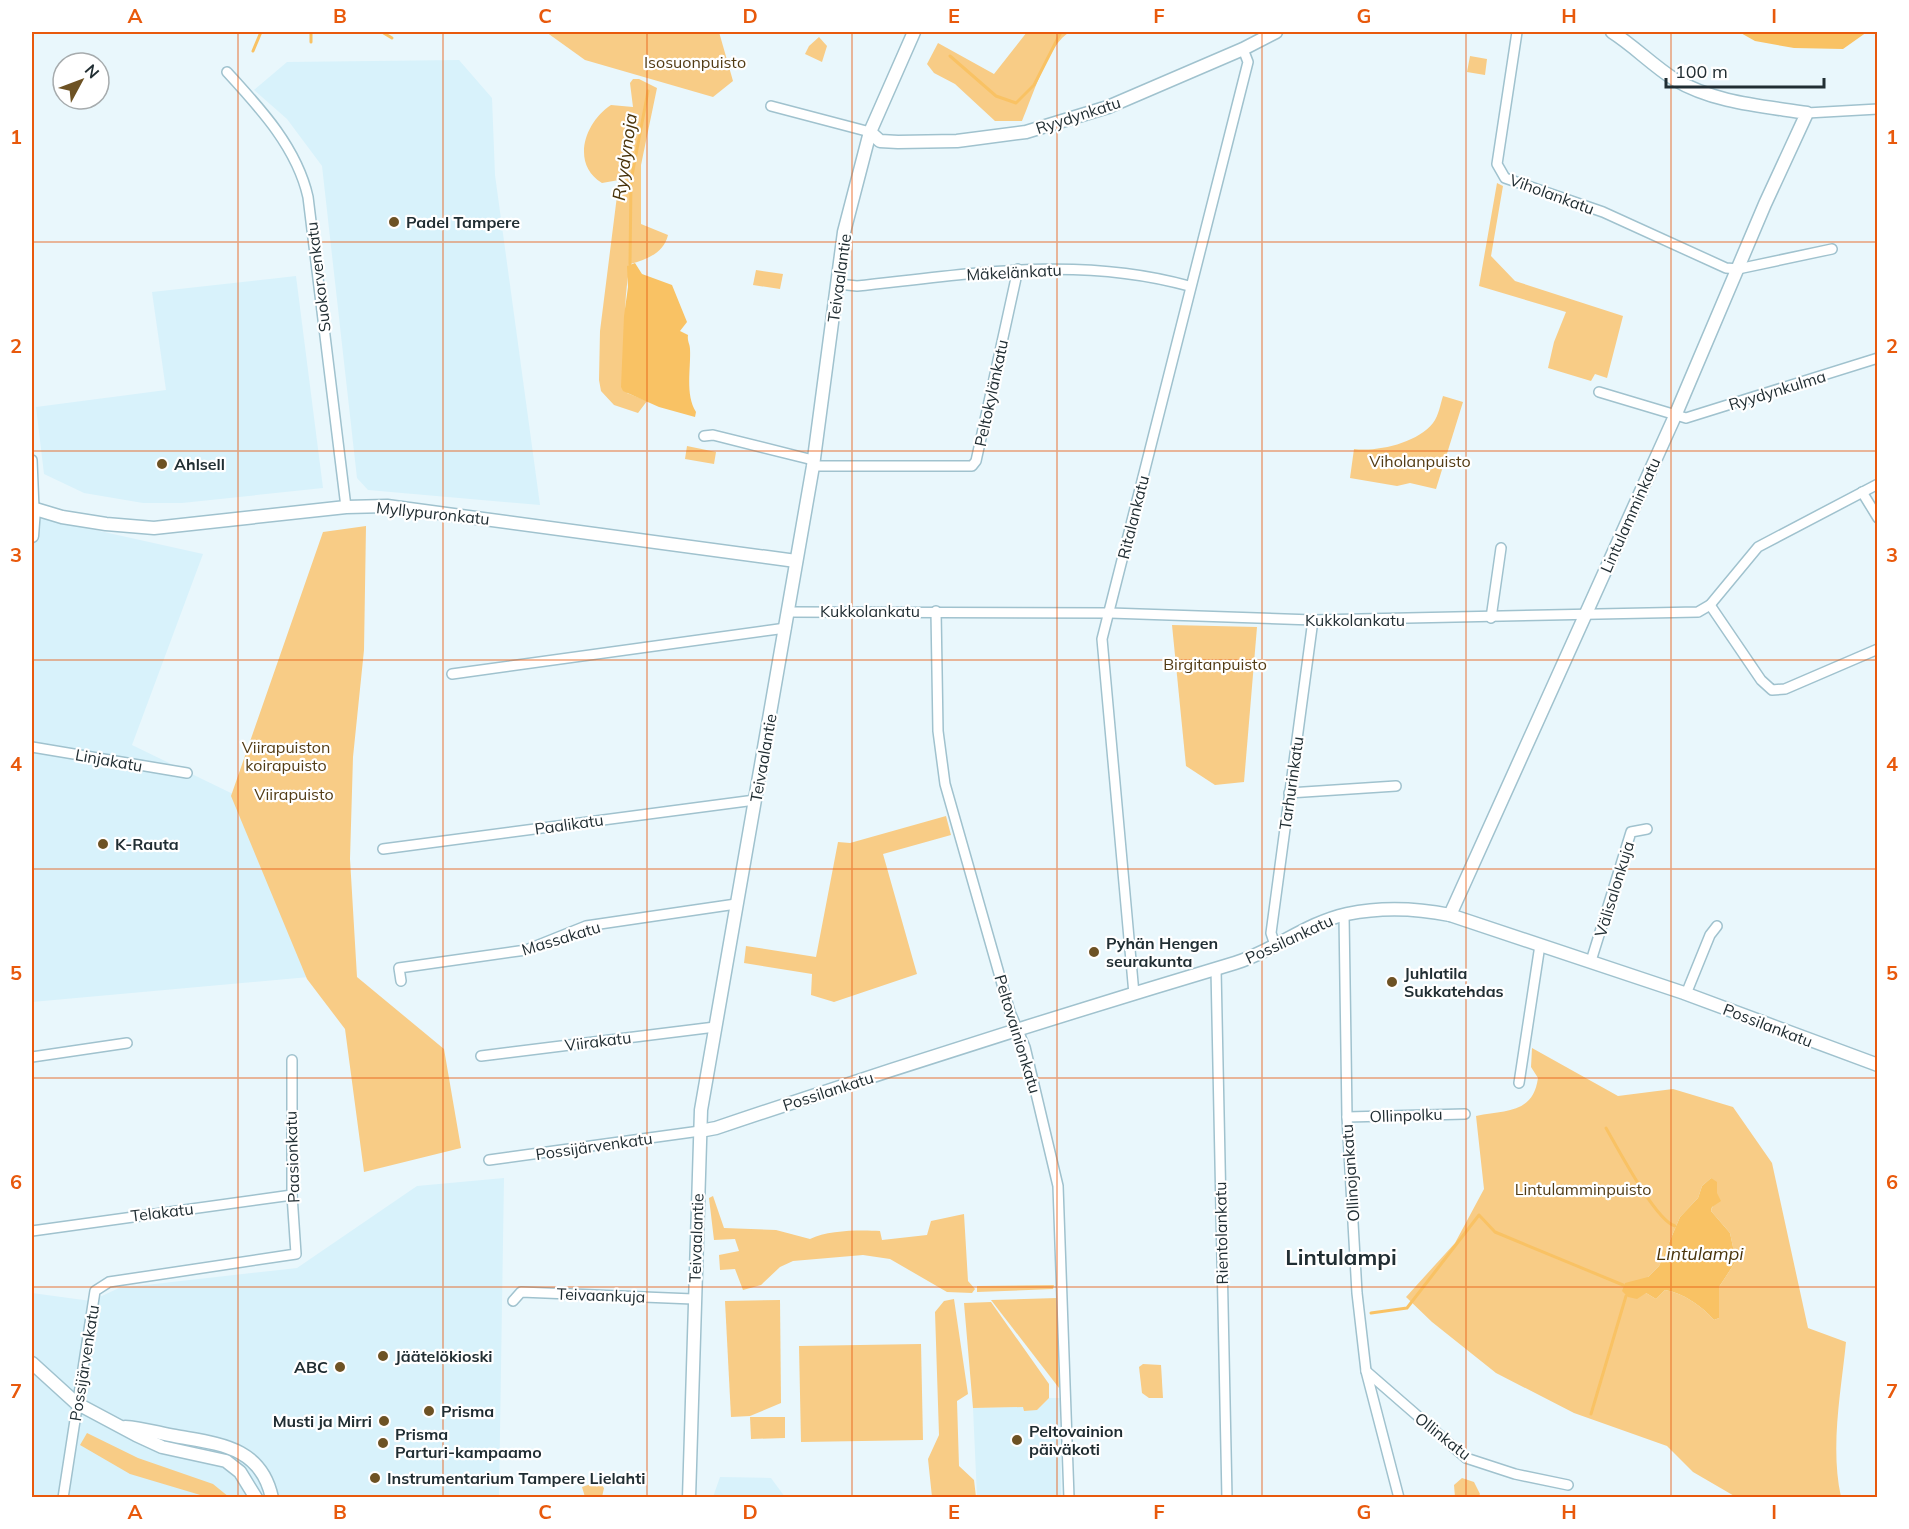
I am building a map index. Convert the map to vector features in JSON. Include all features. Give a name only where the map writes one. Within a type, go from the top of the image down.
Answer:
[{"type":"street","name":"Teivaalantie","points":[[689,1497],[693,1299],[701,1110],[813,463],[844,232],[870,132],[914,32]]},
{"type":"street","name":"Ryydynkatu","points":[[870,132],[880,141],[898,142],[957,141],[1026,132],[1108,107],[1244,49],[1276,32]]},
{"type":"street","name":"Viholankatu","points":[[1517,32],[1497,159],[1500,174],[1505,178],[1615,217],[1726,268],[1738,269]]},
{"type":"street","points":[[1612,32],[1642,57],[1677,81],[1734,102],[1807,113],[1878,109]]},
{"type":"street","name":"Ritalankatu","points":[[1134,994],[1102,639],[1189,286],[1248,62],[1244,49]]},
{"type":"street","name":"Suokorvenkatu","points":[[227,72],[283,139],[303,175],[308,197],[346,507]]},
{"type":"street","points":[[771,106],[870,132]]},
{"type":"street","name":"Lintulamminkatu","points":[[1450,915],[1675,416],[1807,113]]},
{"type":"street","points":[[1738,269],[1832,249]]},
{"type":"street","name":"Mäkelänkatu","points":[[838,284],[857,286],[1018,269],[1101,269],[1153,276],[1189,286]]},
{"type":"street","name":"Peltokylänkatu","points":[[813,463],[972,466],[976,461],[1018,269]]},
{"type":"street","name":"Ryydynkulma","points":[[1675,416],[1691,417],[1878,358]]},
{"type":"street","points":[[1599,392],[1675,416]]},
{"type":"street","points":[[704,436],[713,435],[813,463]]},
{"type":"street","points":[[32,460],[32,536]]},
{"type":"street","points":[[1878,484],[1758,547],[1710,605],[1761,680],[1772,690],[1785,689],[1878,649]]},
{"type":"street","points":[[1862,492],[1878,518]]},
{"type":"street","name":"Myllypuronkatu","points":[[32,509],[106,524],[154,528],[346,507],[406,508],[796,561]]},
{"type":"street","points":[[1491,618],[1501,548]]},
{"type":"street","name":"Kukkolankatu","points":[[788,612],[936,611],[1313,620],[1698,612],[1710,605]]},
{"type":"street","name":"Peltovainionkatu","points":[[936,611],[938,731],[945,784],[1017,1030],[1024,1045],[1058,1186],[1069,1497]]},
{"type":"street","name":"Tarhurinkatu","points":[[1275,945],[1271,933],[1313,620]]},
{"type":"street","points":[[452,674],[786,628]]},
{"type":"street","name":"Linjakatu","points":[[32,747],[187,773]]},
{"type":"street","points":[[1289,793],[1396,786]]},
{"type":"street","name":"Paalikatu","points":[[383,849],[755,800]]},
{"type":"street","name":"Välisalonkuja","points":[[1591,961],[1631,832],[1647,829]]},
{"type":"street","name":"Massakatu","points":[[401,981],[399,968],[526,950],[586,926],[736,904]]},
{"type":"street","name":"Possilankatu","points":[[700,1131],[716,1128],[1017,1030],[1252,957],[1318,924],[1344,915],[1398,909],[1450,915],[1686,994],[1878,1065]]},
{"type":"street","name":"Ollinojankatu","points":[[1344,915],[1347,1117],[1358,1293],[1366,1371],[1400,1497]]},
{"type":"street","points":[[1686,994],[1710,935],[1717,926]]},
{"type":"street","points":[[1520,1083],[1540,945]]},
{"type":"street","name":"Rientolankatu","points":[[1216,969],[1227,1497]]},
{"type":"street","name":"Viirakatu","points":[[481,1056],[715,1027]]},
{"type":"street","points":[[32,1057],[127,1042]]},
{"type":"street","name":"Paasionkatu","points":[[291,1060],[292,1195],[296,1254]]},
{"type":"street","name":"Ollinpolku","points":[[1347,1117],[1465,1114]]},
{"type":"street","name":"Possijärvenkatu","points":[[489,1160],[700,1131]]},
{"type":"street","name":"Telakatu","points":[[32,1232],[292,1195]]},
{"type":"street","name":"Possijärvenkatu","points":[[63,1497],[95,1291],[99,1286],[109,1282],[296,1254]]},
{"type":"street","name":"Teivaankuja","points":[[513,1301],[521,1292],[693,1299]]},
{"type":"street","points":[[32,1363],[76,1403],[123,1426],[136,1435],[162,1447],[225,1461],[240,1472],[256,1497]]},
{"type":"street","name":"Ollinkatu","points":[[1366,1371],[1466,1458],[1515,1474],[1568,1485]]},
{"type":"street","points":[[123,1426],[231,1447],[250,1459],[257,1467],[272,1497]]},
{"type":"shaded area","points":[[459,60],[492,98],[495,175],[540,505],[368,490],[357,478],[322,166],[287,119],[254,90],[287,62]]},
{"type":"shaded area","points":[[296,276],[323,488],[182,503],[143,503],[84,493],[44,474],[36,407],[166,390],[152,292]]},
{"type":"shaded area","points":[[32,516],[203,554],[132,745],[233,794],[309,977],[32,1002]]},
{"type":"shaded area","points":[[504,1178],[499,1497],[32,1498],[32,1293],[91,1301],[119,1288],[297,1268],[417,1186]]},
{"type":"shaded area","name":"Peltovainion päiväkoti","points":[[1049,1398],[1060,1398],[1061,1495],[977,1497],[973,1408],[1024,1407],[1037,1410]]},
{"type":"shaded area","points":[[720,1477],[771,1478],[785,1497],[713,1497]]},
{"type":"green space","name":"Isosuonpuisto","points":[[546,32],[719,32],[733,81],[713,97],[585,60]]},
{"type":"green space","points":[[1027,32],[1070,32],[1062,38],[1048,58],[1022,121],[995,121],[955,84],[934,73],[927,64],[938,43],[994,74]]},
{"type":"green space","points":[[819,37],[827,46],[822,62],[805,54],[809,46]]},
{"type":"green space","points":[[1470,56],[1487,59],[1485,75],[1467,72]]},
{"type":"green space","points":[[633,79],[639,79],[657,88],[641,165],[641,224],[668,235],[663,247],[658,251],[648,258],[630,264],[627,280],[625,344],[627,393],[647,401],[638,413],[614,405],[601,391],[599,380],[600,331],[619,180],[602,183],[592,175],[584,155],[588,133],[602,113],[611,105],[633,107],[630,83]]},
{"type":"green space","points":[[1497,183],[1503,186],[1491,256],[1515,281],[1623,316],[1607,378],[1595,374],[1591,381],[1548,368],[1554,342],[1566,312],[1479,286]]},
{"type":"green space","points":[[756,270],[783,274],[780,289],[753,285]]},
{"type":"green space","name":"Viholanpuisto","points":[[1443,396],[1463,402],[1436,489],[1410,483],[1397,486],[1350,478],[1354,449],[1364,450],[1396,445],[1417,436],[1435,420]]},
{"type":"green space","points":[[687,446],[716,452],[714,464],[685,459]]},
{"type":"green space","name":"Viirapuisto","points":[[366,526],[364,650],[353,757],[350,859],[357,977],[444,1049],[461,1148],[364,1172],[345,1029],[307,979],[231,796],[323,532]]},
{"type":"green space","name":"Birgitanpuisto","points":[[1172,625],[1257,627],[1244,782],[1215,785],[1186,766]]},
{"type":"green space","points":[[946,816],[951,835],[883,854],[917,974],[834,1002],[811,995],[812,974],[744,963],[746,946],[816,957],[838,842],[850,843]]},
{"type":"green space","name":"Lintulamminpuisto","points":[[1532,1048],[1618,1096],[1673,1089],[1733,1107],[1772,1163],[1808,1328],[1846,1342],[1836,1439],[1841,1497],[1736,1497],[1693,1472],[1667,1446],[1574,1413],[1496,1373],[1432,1322],[1406,1297],[1455,1243],[1484,1189],[1476,1116],[1507,1111],[1524,1104],[1535,1090],[1538,1078],[1531,1067]],"holes":[[[1711,1178],[1717,1193],[1711,1211],[1730,1233],[1736,1261],[1719,1287],[1719,1318],[1714,1320],[1698,1305],[1679,1294],[1665,1290],[1656,1299],[1646,1293],[1648,1277],[1659,1266],[1680,1217],[1698,1198],[1702,1186]]]},
{"type":"green space","points":[[713,1196],[724,1228],[776,1230],[810,1239],[835,1232],[854,1231],[880,1231],[882,1240],[927,1235],[931,1221],[964,1214],[968,1281],[975,1289],[972,1293],[947,1292],[890,1259],[863,1255],[793,1261],[780,1267],[761,1285],[743,1290],[735,1269],[720,1270],[719,1255],[739,1251],[735,1239],[714,1240],[709,1198]]},
{"type":"green space","points":[[1054,1285],[1053,1289],[977,1292],[977,1286]]},
{"type":"green space","points":[[1057,1298],[1059,1388],[991,1300]]},
{"type":"green space","points":[[954,1299],[968,1394],[957,1401],[959,1466],[974,1480],[976,1497],[932,1497],[928,1459],[939,1435],[935,1312],[944,1301]]},
{"type":"green space","points":[[780,1300],[781,1403],[750,1416],[731,1417],[725,1301]]},
{"type":"green space","points":[[991,1302],[1049,1384],[1049,1398],[1037,1410],[1024,1411],[1023,1407],[973,1408],[964,1303]]},
{"type":"green space","points":[[921,1344],[923,1440],[801,1442],[799,1346]]},
{"type":"green space","points":[[1143,1364],[1161,1365],[1163,1398],[1149,1398],[1142,1393],[1139,1367]]},
{"type":"green space","points":[[750,1417],[785,1417],[785,1438],[751,1439]]},
{"type":"green space","points":[[87,1433],[138,1458],[213,1484],[229,1497],[207,1497],[130,1474],[80,1445]]},
{"type":"green space","points":[[1462,1478],[1474,1482],[1480,1494],[1478,1497],[1455,1497],[1454,1485]]},
{"type":"green space","points":[[599,1482],[604,1488],[602,1497],[585,1497],[582,1487],[594,1483],[597,1487]]},
{"type":"water","points":[[1739,32],[1867,32],[1843,49],[1794,48],[1755,41]]},
{"type":"water","points":[[635,263],[642,274],[672,285],[687,322],[680,331],[688,335],[690,389],[696,412],[695,417],[659,407],[623,391],[621,387],[624,316],[628,287],[627,266]]},
{"type":"water","name":"Lintulampi","points":[[1711,1178],[1717,1182],[1717,1193],[1721,1201],[1712,1207],[1711,1211],[1730,1233],[1736,1261],[1719,1287],[1719,1318],[1714,1320],[1692,1301],[1665,1290],[1656,1299],[1646,1293],[1637,1299],[1628,1297],[1622,1291],[1625,1283],[1648,1277],[1659,1266],[1680,1217],[1698,1198],[1702,1186]]},
{"type":"waterway","points":[[253,51],[261,32]]},
{"type":"waterway","points":[[311,32],[311,42]]},
{"type":"waterway","points":[[382,32],[392,38]]},
{"type":"waterway","name":"Ryydynoja","points":[[950,56],[996,96],[1016,103],[1034,85],[1061,32]]},
{"type":"waterway","name":"Ryydynoja","points":[[630,264],[631,181],[648,91]]},
{"type":"waterway","points":[[1606,1128],[1648,1198],[1658,1212],[1675,1226]]},
{"type":"waterway","points":[[1371,1313],[1407,1308],[1479,1215],[1495,1232],[1623,1285]]},
{"type":"waterway","points":[[1591,1414],[1626,1296]]},
{"type":"place","name":"Padel Tampere","points":[[394,222]]},
{"type":"place","name":"Ahlsell","points":[[162,464]]},
{"type":"place","name":"K-Rauta","points":[[103,844]]},
{"type":"place","name":"Pyhän Hengen seurakunta","points":[[1094,952]]},
{"type":"place","name":"Juhlatila Sukkatehdas","points":[[1392,982]]},
{"type":"place","name":"Jäätelökioski","points":[[383,1356]]},
{"type":"place","name":"ABC","points":[[340,1367]]},
{"type":"place","name":"Prisma","points":[[429,1411]]},
{"type":"place","name":"Musti ja Mirri","points":[[384,1421]]},
{"type":"place","name":"Peltovainion päiväkoti","points":[[1017,1440]]},
{"type":"place","name":"Prisma Parturi-kampaamo","points":[[383,1443]]},
{"type":"place","name":"Instrumentarium Tampere Lielahti","points":[[375,1478]]},
{"type":"district","name":"Lintulampi","points":[[1341,1257]]},
{"type":"park label","name":"Viirapuiston koirapuisto","points":[[286,756]]}]
